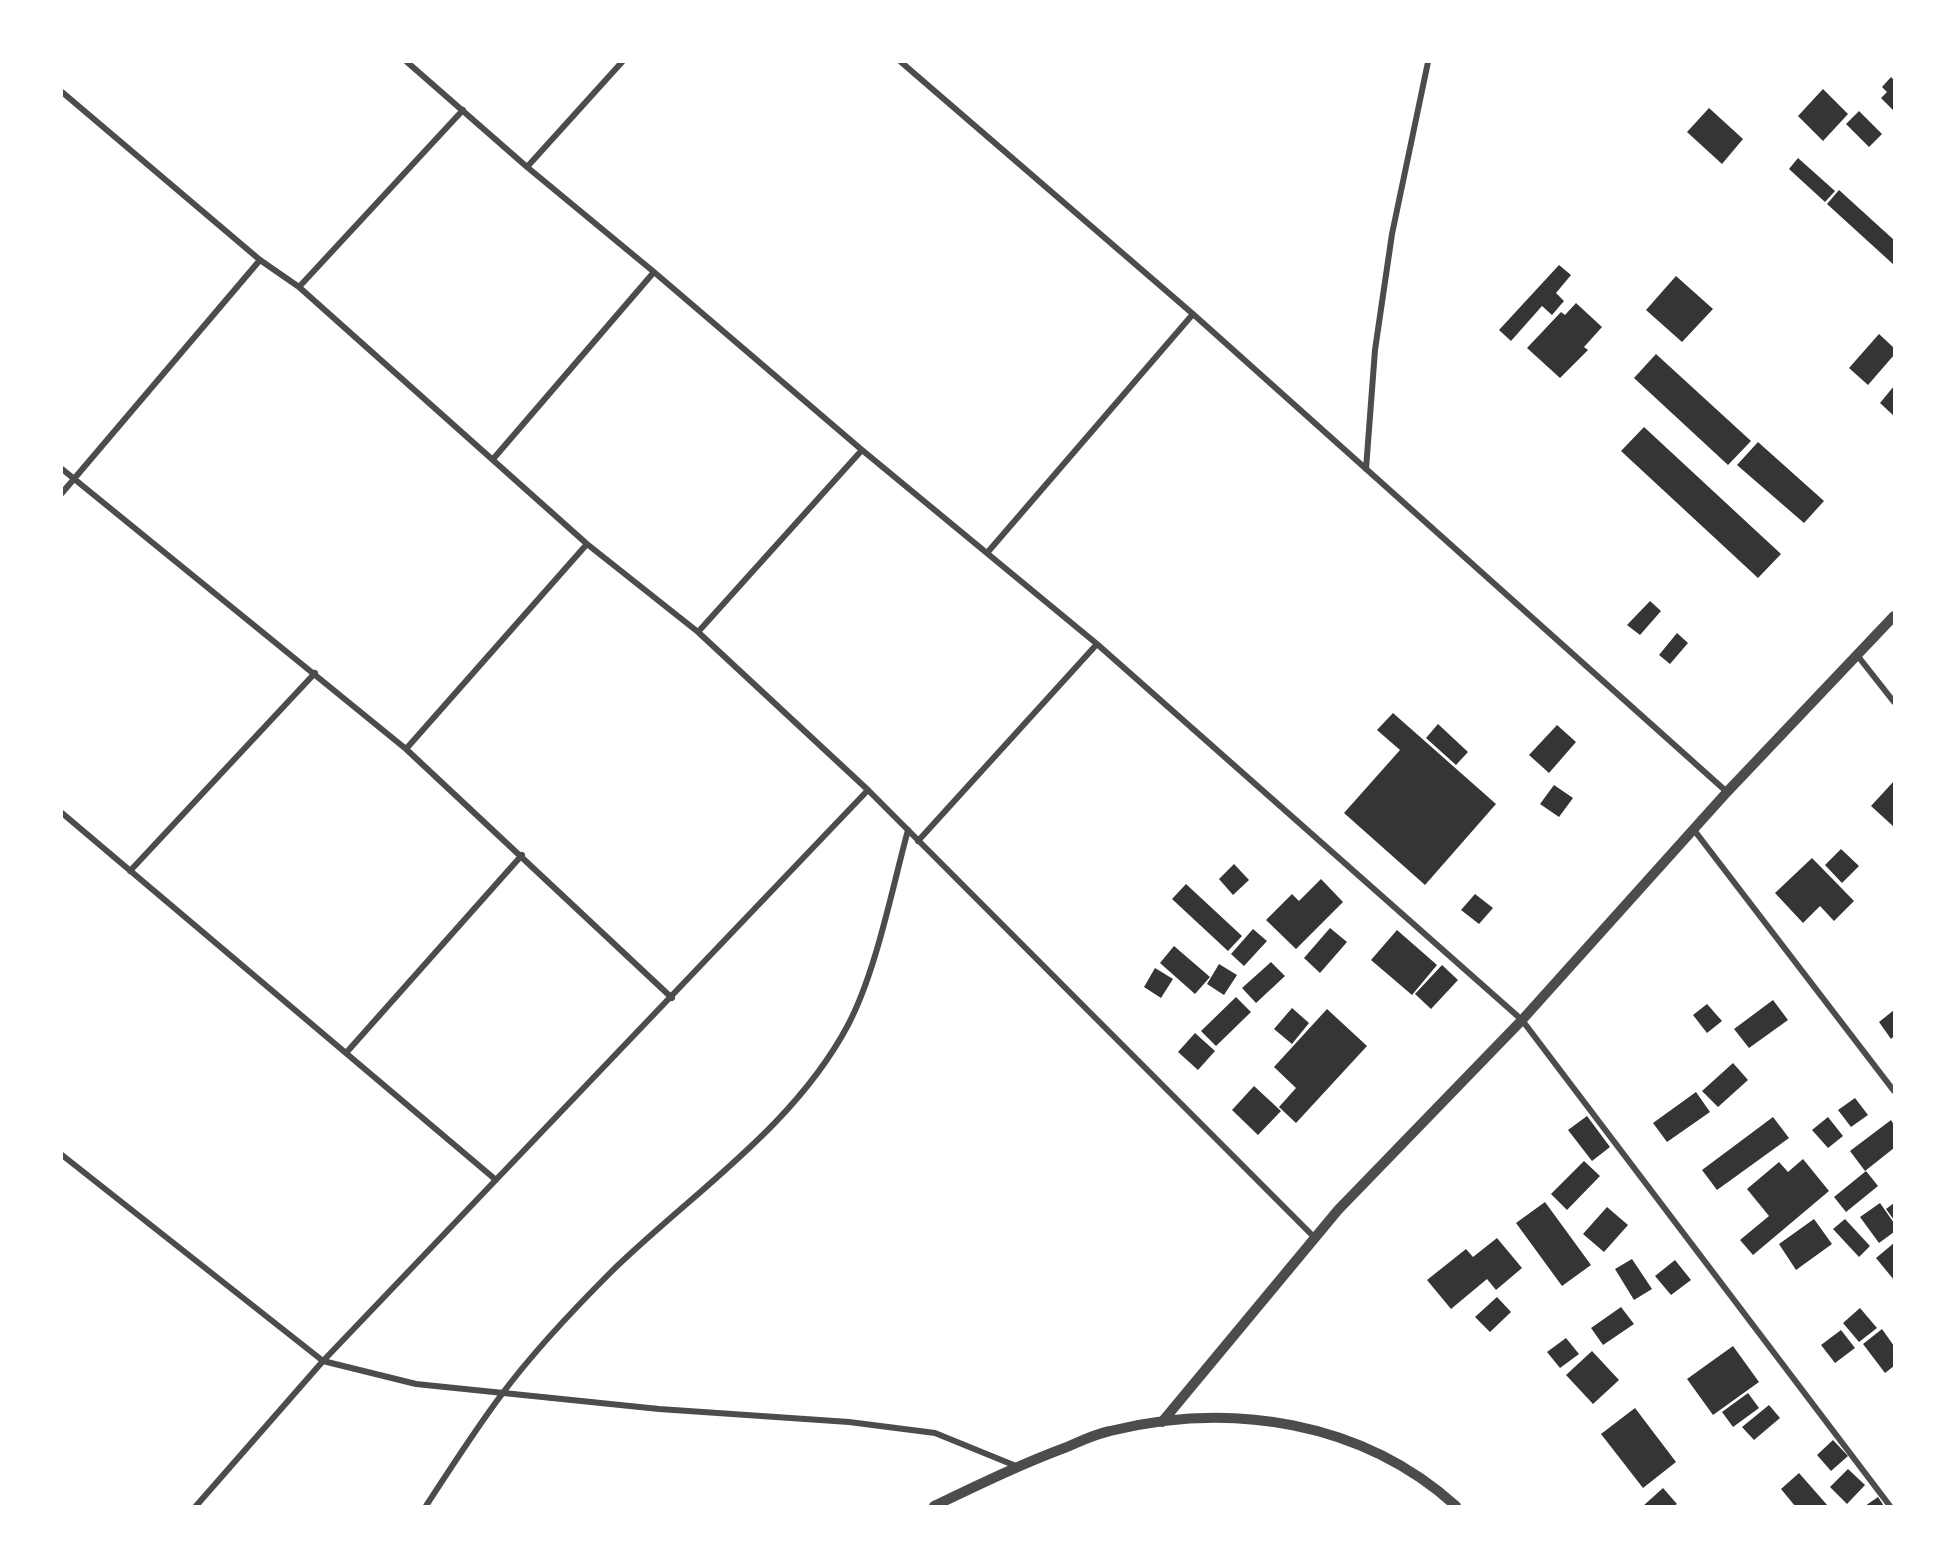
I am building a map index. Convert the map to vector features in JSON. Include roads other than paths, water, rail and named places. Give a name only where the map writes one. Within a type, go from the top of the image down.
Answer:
[{"type":"street","points":[[407,62],[527,167],[862,450],[1097,644],[1522,1020],[1890,1506]]},
{"type":"street","points":[[527,167],[622,62]]},
{"type":"street","points":[[901,62],[1193,314],[1727,792]]},
{"type":"street","points":[[1366,469],[1375,350],[1390,246],[1428,62]]},
{"type":"street","points":[[62,92],[260,260],[298,287],[494,458],[587,544],[698,632],[868,790],[1315,1238]]},
{"type":"street","points":[[298,287],[463,110]]},
{"type":"street","points":[[62,493],[260,260]]},
{"type":"street","points":[[494,458],[654,272]]},
{"type":"street","points":[[987,553],[1193,314]]},
{"type":"street","points":[[698,632],[862,450]]},
{"type":"street","points":[[62,469],[406,748],[672,998]]},
{"type":"street","points":[[406,748],[587,544]]},
{"type":"street","points":[[1162,1422],[1338,1210],[1522,1020],[1727,792],[1894,616]]},
{"type":"street","points":[[918,841],[1097,644]]},
{"type":"street","points":[[1857,655],[1894,702]]},
{"type":"street","points":[[130,871],[315,673]]},
{"type":"street","points":[[196,1506],[323,1361],[672,998],[868,790]]},
{"type":"street","points":[[62,813],[496,1180]]},
{"type":"street","points":[[426,1506],[502,1393],[536,1352],[610,1272],[775,1124],[825,1064],[849,1024],[866,982],[908,830]]},
{"type":"street","points":[[1694,830],[1894,1091]]},
{"type":"street","points":[[346,1053],[522,855]]},
{"type":"street","points":[[62,1155],[323,1361],[416,1384],[659,1409],[849,1422],[924,1432],[935,1434],[1016,1466]]},
{"type":"street","points":[[934,1506],[1016,1466],[1109,1431],[1180,1418],[1242,1419],[1298,1424],[1385,1455],[1456,1506]]}]
